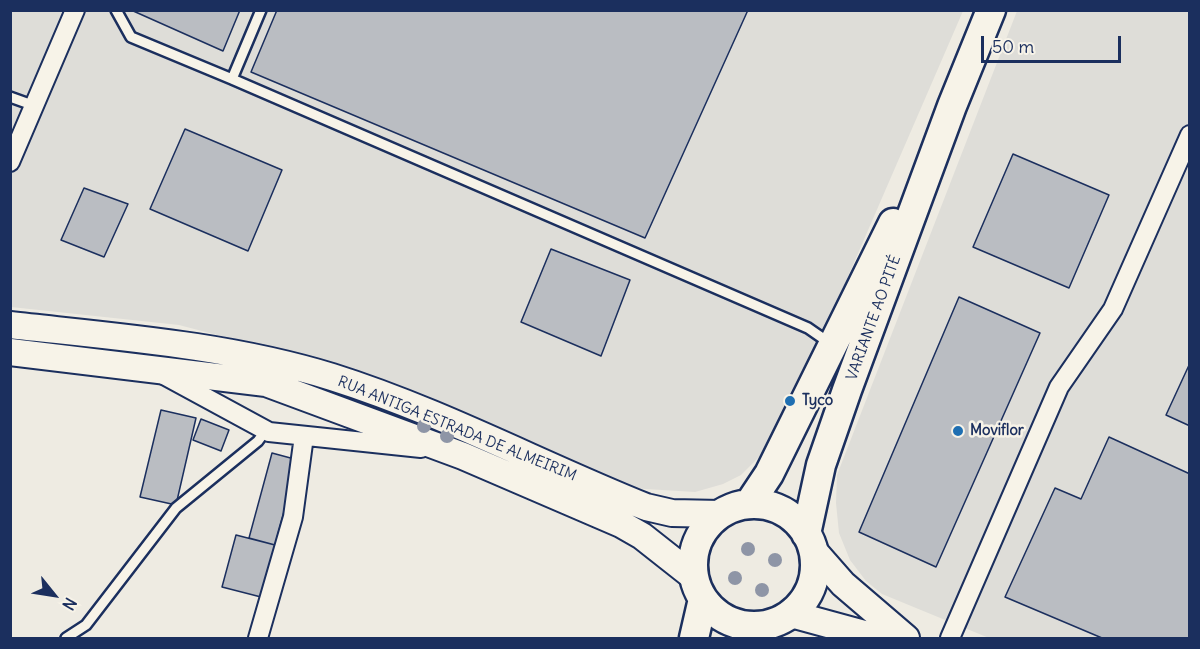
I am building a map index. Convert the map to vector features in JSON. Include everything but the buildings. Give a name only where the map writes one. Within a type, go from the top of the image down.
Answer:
[{"type":"main road","name":"VARIANTE AO PITÉ","points":[[810,542],[821,465],[952,106],[991,10]]},
{"type":"main road","name":"VARIANTE AO PITÉ","points":[[749,504],[769,474],[831,344],[952,106]]},
{"type":"main road","points":[[831,344],[843,365],[848,390]]},
{"type":"main road","points":[[694,639],[698,588],[696,545],[707,526],[721,514],[749,504],[760,504],[782,510],[801,525],[810,542],[815,574],[807,596],[791,614],[760,632],[734,623],[716,613],[698,588]]},
{"type":"street","points":[[10,162],[75,10]]},
{"type":"street","points":[[950,639],[1059,387],[1113,309],[1190,135]]},
{"type":"street","name":"RUA ANTIGA ESTRADA DE ALMEIRIM","points":[[11,325],[193,347],[258,358],[332,377],[395,400],[646,507],[672,513],[721,514]]},
{"type":"street","name":"RUA ANTIGA ESTRADA DE ALMEIRIM","points":[[10,352],[134,365],[266,383],[463,456],[632,529],[698,588]]},
{"type":"street","points":[[134,365],[172,378],[266,430],[436,450],[463,456]]},
{"type":"street","points":[[258,639],[293,517],[304,436]]},
{"type":"street","points":[[810,542],[843,584],[906,639]]},
{"type":"street","points":[[791,614],[879,639]]},
{"type":"lane","points":[[116,10],[131,37],[808,328],[831,344]]},
{"type":"lane","points":[[232,79],[261,10]]},
{"type":"lane","points":[[10,97],[35,106]]},
{"type":"lane","points":[[66,639],[86,625],[176,508],[258,441],[266,430]]},
{"type":"shaded area","points":[[11,11],[963,11],[830,318],[763,453],[741,475],[723,484],[695,492],[629,488],[282,352],[179,325],[11,307]]},
{"type":"shaded area","points":[[1017,11],[1189,11],[1189,638],[989,638],[882,594],[866,581],[850,560],[839,533],[836,503],[837,475]]},
{"type":"place","name":"Tyco","points":[[790,401]]},
{"type":"place","name":"Moviflor","points":[[958,431]]}]
